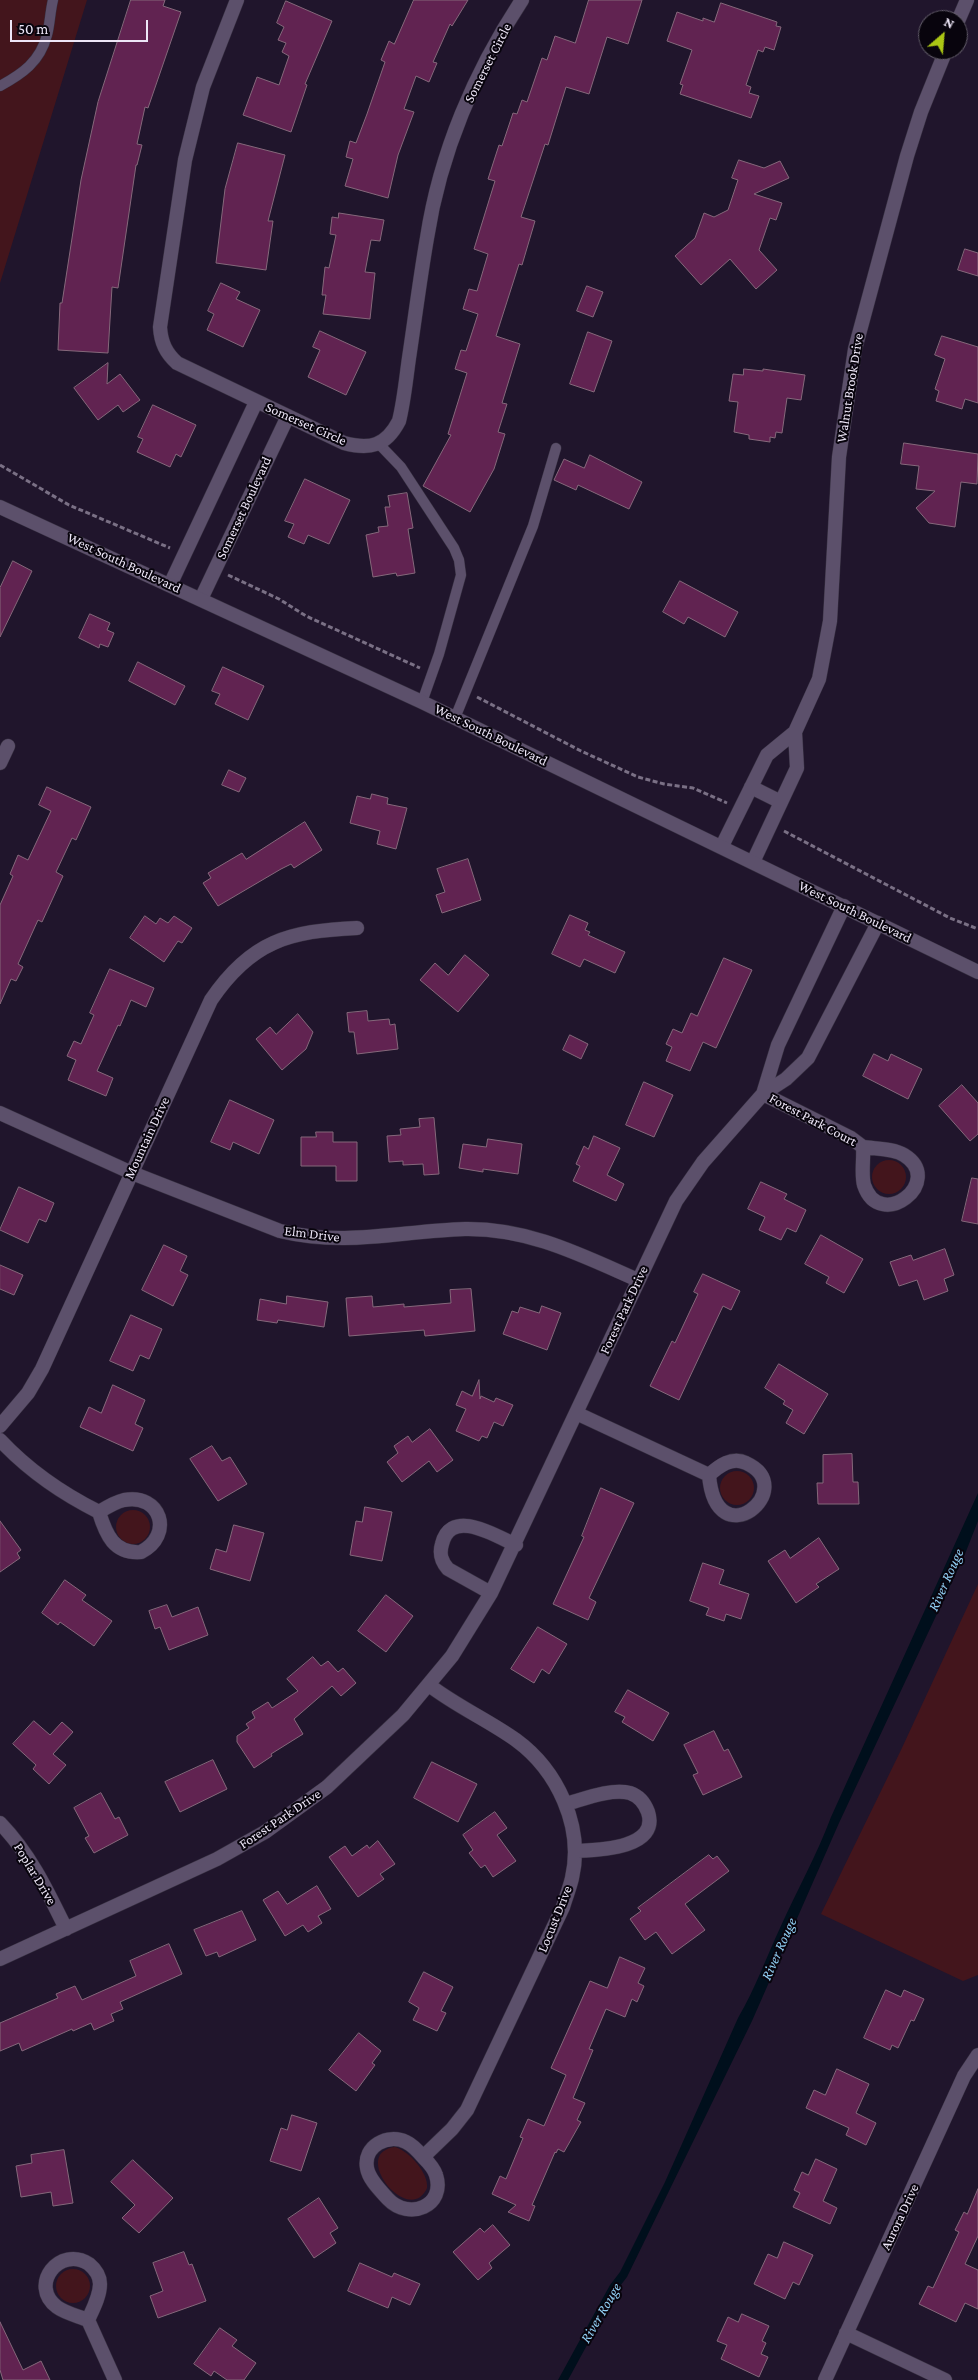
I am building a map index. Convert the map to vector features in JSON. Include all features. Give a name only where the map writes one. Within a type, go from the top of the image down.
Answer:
[{"type":"street","name":"Somerset Circle","points":[[237,0],[203,87],[185,160],[160,327],[163,345],[168,355],[177,363],[256,402],[344,442],[357,446],[378,443],[389,436],[394,430],[402,410],[428,229],[435,197],[452,139],[492,50],[522,0]]},
{"type":"street","name":"Walnut Brook Drive","points":[[753,862],[797,768],[795,732],[818,679],[830,621],[839,457],[855,348],[907,156],[942,60]]},
{"type":"street","points":[[170,585],[256,402]]},
{"type":"street","name":"Somerset Boulevard","points":[[201,599],[288,416]]},
{"type":"street","name":"West South Boulevard","points":[[0,507],[422,702],[722,846],[978,972]]},
{"type":"street","name":"Walnut Brook Drive","points":[[722,846],[767,755],[795,732]]},
{"type":"street","points":[[0,763],[8,746]]},
{"type":"street","points":[[751,787],[781,802]]},
{"type":"street","name":"Forest Park Drive","points":[[763,1094],[778,1046],[844,906]]},
{"type":"street","name":"Forest Park Drive","points":[[0,1959],[217,1859],[265,1832],[328,1786],[404,1715],[452,1656],[491,1593],[516,1545],[666,1220],[688,1180],[763,1094],[786,1079],[808,1058],[878,923]]},
{"type":"street","name":"Mountain Drive","points":[[0,1426],[28,1393],[42,1369],[211,1000],[224,980],[252,954],[289,936],[320,930],[358,928]]},
{"type":"street","name":"Forest Park Court","points":[[763,1094],[851,1138],[863,1147],[895,1151],[910,1160],[917,1175],[916,1184],[907,1198],[901,1203],[883,1204],[868,1193],[863,1176],[863,1147]]},
{"type":"street","name":"Elm Drive","points":[[0,1113],[132,1173],[264,1226],[300,1236],[340,1239],[464,1229],[510,1232],[558,1245],[638,1280]]},
{"type":"street","points":[[576,1413],[709,1474]]},
{"type":"street","points":[[0,1440],[54,1488],[99,1512],[109,1538],[123,1551],[141,1552],[153,1544],[160,1533],[161,1525],[156,1511],[143,1501],[124,1500],[99,1512]]},
{"type":"street","points":[[746,1462],[759,1472],[763,1481],[763,1497],[754,1509],[747,1512],[734,1515],[725,1512],[714,1500],[710,1490],[709,1474],[721,1464],[746,1462]]},
{"type":"street","points":[[491,1593],[448,1569],[443,1563],[440,1554],[444,1538],[449,1531],[468,1525],[516,1545]]},
{"type":"street","name":"Locust Drive","points":[[423,2157],[452,2130],[467,2110],[478,2089],[563,1907],[572,1877],[575,1851],[574,1835],[566,1804],[547,1770],[515,1740],[450,1702],[429,1685]]},
{"type":"street","points":[[566,1804],[620,1792],[631,1794],[645,1806],[649,1816],[648,1826],[644,1834],[635,1842],[596,1850],[575,1851]]},
{"type":"street","name":"Poplar Drive","points":[[0,1823],[13,1837],[34,1866],[66,1928]]},
{"type":"street","name":"Aurora Drive","points":[[825,2380],[964,2076],[978,2055]]},
{"type":"street","points":[[393,2138],[407,2142],[423,2157],[436,2175],[437,2189],[431,2202],[421,2209],[412,2211],[396,2206],[372,2180],[367,2168],[367,2161],[373,2147],[393,2138]]},
{"type":"street","points":[[88,2320],[99,2294],[100,2282],[98,2274],[93,2267],[84,2261],[64,2260],[50,2270],[46,2287],[48,2296],[58,2308],[88,2320],[115,2380]]},
{"type":"street","points":[[846,2333],[945,2380]]},
{"type":"lane","points":[[0,86],[24,74],[37,58],[47,36],[53,0]]},
{"type":"lane","points":[[378,443],[401,468],[454,548],[459,560],[461,575],[439,654],[422,702]]},
{"type":"lane","points":[[455,718],[533,526],[556,448]]},
{"type":"path","points":[[0,465],[69,504],[167,546]]},
{"type":"path","points":[[234,578],[246,583]]},
{"type":"path","points":[[718,799],[730,804]]},
{"type":"path","points":[[792,835],[950,918],[978,928]]},
{"type":"shaded area","points":[[0,0],[87,0],[0,283]]},
{"type":"shaded area","points":[[889,1160],[901,1165],[906,1177],[901,1189],[889,1194],[877,1189],[872,1177],[877,1165]]},
{"type":"shaded area","points":[[737,1471],[744,1472],[749,1476],[753,1481],[753,1495],[749,1500],[744,1504],[737,1505],[730,1504],[725,1500],[721,1495],[720,1488],[721,1481],[725,1476],[730,1472]]},
{"type":"shaded area","points":[[133,1510],[145,1515],[150,1527],[145,1539],[133,1544],[121,1539],[116,1527],[121,1515]]},
{"type":"shaded area","points":[[978,1584],[978,1975],[963,1981],[821,1914],[901,1750]]},
{"type":"shaded area","points":[[395,2147],[412,2158],[425,2176],[427,2188],[419,2198],[408,2199],[397,2194],[387,2185],[380,2173],[378,2162],[382,2152]]},
{"type":"shaded area","points":[[73,2269],[85,2274],[90,2286],[85,2298],[73,2303],[61,2298],[56,2286],[61,2274]]},
{"type":"water","name":"River Rouge","points":[[978,1493],[978,1521],[965,1554],[839,1823],[752,2021],[627,2277],[617,2290],[568,2380],[558,2380],[610,2285],[620,2272],[665,2182],[738,2018],[820,1845]]},
{"type":"building","points":[[131,0],[165,0],[163,6],[181,12],[148,108],[145,107],[137,144],[142,145],[136,165],[118,288],[112,287],[108,353],[58,350],[60,303],[62,303],[81,180],[98,102]]},
{"type":"building","points":[[414,0],[468,0],[452,26],[450,24],[433,62],[437,63],[429,82],[416,76],[404,109],[414,112],[398,155],[388,198],[345,186],[353,159],[346,157],[350,141],[356,143],[367,114],[385,62],[381,60],[389,41],[394,44]]},
{"type":"building","points":[[589,0],[642,0],[628,44],[607,37],[589,94],[566,87],[548,145],[545,144],[521,217],[535,221],[522,265],[519,264],[496,336],[520,344],[502,403],[507,404],[498,432],[505,434],[494,469],[470,512],[423,486],[451,435],[448,434],[467,373],[455,369],[461,350],[466,351],[478,314],[463,309],[469,289],[477,291],[488,254],[474,249],[495,181],[488,179],[499,145],[502,146],[513,113],[517,114],[522,100],[527,102],[542,58],[547,60],[555,36],[575,43]]},
{"type":"building","points":[[286,1],[332,21],[305,84],[307,85],[291,132],[243,115],[257,77],[279,85],[289,56],[282,52],[286,43],[278,40],[284,27],[277,23]]},
{"type":"building","points":[[721,3],[777,22],[776,26],[781,27],[774,50],[765,47],[763,52],[758,50],[746,85],[751,87],[749,93],[759,96],[751,118],[680,94],[683,85],[680,84],[692,50],[667,41],[677,12],[703,21],[703,18],[714,22]]},
{"type":"building","points":[[238,143],[285,155],[268,221],[273,221],[266,270],[216,263],[225,189]]},
{"type":"building","points":[[739,160],[764,168],[780,161],[789,178],[754,194],[782,203],[776,220],[770,218],[759,250],[777,270],[756,289],[730,259],[701,285],[675,256],[695,238],[704,213],[714,217],[728,210],[738,180],[732,178]]},
{"type":"building","points":[[339,213],[384,220],[380,241],[371,240],[365,272],[375,273],[370,319],[323,314],[326,295],[322,295],[325,267],[329,268],[336,235],[330,234],[332,217],[338,218]]},
{"type":"building","points":[[965,249],[978,253],[978,276],[958,270]]},
{"type":"building","points":[[221,283],[240,292],[236,299],[260,310],[243,347],[207,330],[214,314],[208,311]]},
{"type":"building","points":[[587,286],[603,292],[593,317],[577,311]]},
{"type":"building","points":[[320,331],[366,352],[346,395],[308,377],[320,350],[313,347]]},
{"type":"building","points":[[588,332],[612,341],[594,392],[570,384]]},
{"type":"building","points":[[942,336],[978,347],[978,403],[965,399],[962,409],[936,401],[939,391],[935,389],[945,359],[935,355]]},
{"type":"building","points":[[108,363],[107,384],[120,374],[140,400],[123,412],[118,405],[98,420],[74,388]]},
{"type":"building","points":[[744,369],[763,371],[763,369],[805,375],[801,400],[787,398],[782,433],[776,432],[775,438],[770,437],[770,442],[749,439],[749,435],[734,432],[738,402],[729,401],[733,374],[743,375]]},
{"type":"building","points":[[153,405],[196,425],[181,457],[176,454],[170,467],[137,452],[143,439],[138,437]]},
{"type":"building","points":[[904,443],[978,454],[977,484],[961,482],[955,527],[929,523],[916,508],[935,491],[916,489],[919,466],[901,464]]},
{"type":"building","points":[[590,455],[642,482],[629,509],[578,485],[576,490],[554,480],[564,459],[584,468]]},
{"type":"building","points":[[305,479],[350,500],[329,544],[308,535],[304,544],[288,537],[294,524],[285,521]]},
{"type":"building","points":[[407,493],[413,528],[408,529],[415,573],[397,576],[396,573],[373,577],[366,535],[379,532],[378,527],[388,526],[385,507],[390,507],[388,496]]},
{"type":"building","points":[[13,561],[32,571],[0,637],[0,588]]},
{"type":"building","points":[[680,581],[738,612],[725,637],[688,617],[684,624],[663,612]]},
{"type":"building","points":[[90,614],[110,623],[107,630],[114,633],[108,647],[100,644],[99,648],[79,638]]},
{"type":"building","points":[[138,662],[185,686],[175,705],[129,681]]},
{"type":"building","points":[[223,667],[264,686],[248,720],[215,704],[220,694],[212,691]]},
{"type":"building","points":[[229,770],[246,778],[239,792],[222,785]]},
{"type":"building","points":[[47,787],[91,807],[76,840],[72,838],[56,872],[63,876],[42,922],[38,920],[18,964],[23,967],[16,981],[11,979],[0,1004],[0,905],[13,876],[10,874],[18,855],[28,860],[51,811],[39,805]]},
{"type":"building","points":[[372,794],[388,798],[387,804],[407,808],[396,849],[377,844],[380,831],[350,823],[357,796],[370,799]]},
{"type":"building","points":[[305,822],[322,850],[294,868],[291,864],[281,869],[218,906],[203,883],[211,878],[208,873],[242,853],[246,859]]},
{"type":"building","points":[[468,859],[481,900],[442,913],[436,895],[445,892],[437,869]]},
{"type":"building","points":[[570,915],[588,923],[585,930],[590,932],[588,935],[625,952],[615,973],[584,959],[580,967],[552,954]]},
{"type":"building","points":[[145,916],[156,924],[160,918],[168,923],[174,916],[192,928],[182,943],[178,941],[164,962],[130,938]]},
{"type":"building","points":[[465,955],[489,975],[458,1012],[420,980],[435,963],[448,975]]},
{"type":"building","points":[[724,958],[752,970],[716,1048],[703,1042],[690,1071],[666,1061],[672,1047],[666,1044],[673,1029],[682,1033],[691,1013],[697,1016]]},
{"type":"building","points":[[110,969],[154,988],[146,1007],[131,1000],[97,1071],[113,1078],[106,1096],[68,1080],[76,1060],[67,1056],[74,1041],[81,1044],[94,1015],[90,1013]]},
{"type":"building","points":[[367,1011],[368,1021],[389,1019],[390,1025],[395,1024],[398,1049],[357,1054],[354,1032],[349,1032],[347,1013]]},
{"type":"building","points":[[298,1014],[313,1032],[306,1049],[282,1070],[256,1039],[270,1027],[276,1034]]},
{"type":"building","points":[[570,1035],[588,1044],[581,1059],[563,1050]]},
{"type":"building","points":[[874,1054],[888,1061],[891,1054],[922,1069],[908,1099],[863,1076]]},
{"type":"building","points":[[644,1082],[673,1095],[654,1137],[626,1125]]},
{"type":"building","points":[[962,1085],[978,1103],[978,1134],[970,1141],[939,1106]]},
{"type":"building","points":[[230,1100],[274,1120],[259,1154],[233,1142],[230,1150],[211,1142]]},
{"type":"building","points":[[434,1118],[439,1174],[424,1175],[423,1164],[403,1165],[403,1161],[389,1162],[387,1136],[401,1135],[400,1129],[420,1127],[419,1119]]},
{"type":"building","points":[[316,1132],[333,1132],[333,1142],[357,1142],[357,1181],[336,1181],[336,1166],[301,1166],[301,1137],[316,1137]]},
{"type":"building","points":[[594,1136],[620,1148],[607,1175],[624,1184],[616,1201],[573,1181],[580,1166],[576,1164],[584,1146],[588,1149]]},
{"type":"building","points":[[488,1139],[522,1144],[518,1174],[483,1169],[483,1172],[459,1168],[463,1144],[486,1147]]},
{"type":"building","points":[[972,1178],[978,1179],[978,1224],[962,1221]]},
{"type":"building","points":[[761,1182],[787,1194],[784,1199],[806,1210],[796,1232],[787,1228],[781,1240],[759,1230],[765,1217],[748,1209]]},
{"type":"building","points":[[19,1187],[54,1203],[46,1222],[39,1219],[28,1243],[0,1230]]},
{"type":"building","points":[[821,1235],[863,1259],[844,1293],[826,1283],[829,1277],[805,1264]]},
{"type":"building","points":[[164,1245],[187,1256],[180,1271],[188,1275],[173,1306],[142,1290]]},
{"type":"building","points":[[945,1249],[954,1275],[944,1279],[948,1291],[924,1300],[917,1280],[899,1286],[890,1262],[911,1255],[913,1260]]},
{"type":"building","points":[[0,1265],[23,1275],[14,1295],[0,1289]]},
{"type":"building","points":[[703,1274],[740,1291],[731,1310],[723,1306],[679,1400],[650,1386],[672,1341],[675,1343],[698,1294],[694,1292]]},
{"type":"building","points":[[471,1289],[475,1331],[425,1336],[424,1330],[349,1336],[346,1298],[372,1296],[373,1307],[404,1304],[404,1307],[451,1303],[450,1290]]},
{"type":"building","points":[[287,1296],[328,1302],[324,1327],[278,1320],[277,1323],[257,1320],[260,1299],[286,1304]]},
{"type":"building","points":[[542,1306],[561,1313],[547,1350],[503,1334],[512,1311],[518,1313],[520,1307],[539,1313]]},
{"type":"building","points":[[131,1315],[162,1329],[149,1359],[140,1355],[133,1371],[110,1361]]},
{"type":"building","points":[[779,1364],[828,1394],[804,1434],[786,1423],[793,1410],[783,1404],[785,1401],[765,1388]]},
{"type":"building","points":[[479,1380],[480,1399],[481,1396],[494,1402],[496,1398],[513,1405],[503,1426],[494,1422],[487,1438],[482,1436],[479,1441],[456,1431],[466,1409],[456,1405],[462,1391],[472,1396]]},
{"type":"building","points":[[113,1385],[145,1400],[135,1424],[143,1428],[133,1451],[80,1427],[89,1407],[101,1413]]},
{"type":"building","points":[[430,1429],[453,1460],[437,1472],[429,1461],[402,1482],[387,1462],[398,1453],[394,1446],[408,1436],[412,1442]]},
{"type":"building","points":[[212,1446],[222,1461],[230,1457],[247,1484],[218,1501],[190,1459]]},
{"type":"building","points":[[852,1454],[853,1482],[858,1482],[859,1504],[818,1504],[817,1483],[823,1483],[823,1455]]},
{"type":"building","points":[[601,1488],[634,1503],[589,1598],[596,1602],[588,1620],[553,1604],[584,1537],[582,1536]]},
{"type":"building","points":[[365,1507],[392,1512],[382,1561],[350,1555],[356,1521],[362,1522]]},
{"type":"building","points":[[0,1521],[21,1550],[17,1553],[20,1558],[0,1572]]},
{"type":"building","points":[[234,1525],[264,1533],[250,1581],[210,1569],[216,1549],[226,1552]]},
{"type":"building","points":[[819,1538],[839,1569],[816,1584],[819,1587],[796,1603],[768,1561],[785,1550],[790,1558]]},
{"type":"building","points":[[703,1563],[724,1570],[719,1584],[749,1594],[741,1619],[726,1614],[724,1621],[706,1615],[709,1608],[690,1601]]},
{"type":"building","points":[[65,1580],[86,1595],[82,1600],[112,1621],[94,1646],[60,1622],[58,1625],[42,1613]]},
{"type":"building","points":[[386,1595],[413,1616],[386,1652],[358,1631]]},
{"type":"building","points":[[167,1605],[172,1617],[198,1607],[208,1635],[169,1650],[160,1627],[155,1629],[149,1611]]},
{"type":"building","points":[[538,1627],[567,1644],[549,1674],[542,1669],[534,1683],[511,1669]]},
{"type":"building","points":[[313,1657],[321,1666],[328,1661],[338,1672],[343,1668],[356,1683],[341,1696],[332,1686],[294,1719],[303,1734],[271,1754],[272,1756],[254,1768],[237,1742],[237,1736],[249,1728],[246,1724],[255,1718],[252,1712],[268,1702],[272,1708],[298,1691],[287,1679]]},
{"type":"building","points":[[628,1690],[669,1713],[653,1741],[622,1722],[625,1717],[615,1712]]},
{"type":"building","points":[[34,1721],[50,1735],[62,1722],[73,1732],[53,1754],[66,1765],[49,1784],[33,1769],[36,1765],[13,1744]]},
{"type":"building","points":[[714,1731],[724,1751],[728,1749],[742,1777],[703,1795],[693,1775],[698,1773],[684,1745]]},
{"type":"building","points":[[213,1760],[227,1789],[180,1812],[165,1782]]},
{"type":"building","points":[[432,1762],[477,1784],[458,1822],[414,1798]]},
{"type":"building","points":[[101,1793],[115,1819],[119,1817],[128,1835],[94,1853],[85,1838],[89,1836],[74,1808]]},
{"type":"building","points":[[495,1812],[507,1828],[497,1835],[516,1861],[493,1877],[485,1865],[481,1868],[469,1853],[473,1850],[463,1835]]},
{"type":"building","points":[[378,1841],[395,1864],[380,1874],[384,1879],[358,1897],[329,1857],[345,1846],[352,1856],[367,1845],[369,1848]]},
{"type":"building","points":[[709,1855],[713,1859],[717,1856],[729,1871],[685,1904],[705,1930],[672,1954],[656,1932],[645,1940],[630,1919],[641,1911],[638,1908]]},
{"type":"building","points":[[317,1886],[331,1909],[318,1916],[322,1923],[308,1932],[303,1925],[285,1936],[263,1900],[278,1891],[287,1904]]},
{"type":"building","points":[[242,1911],[256,1940],[219,1957],[217,1952],[206,1956],[194,1930]]},
{"type":"building","points":[[169,1944],[182,1974],[120,2002],[123,2009],[111,2014],[114,2021],[94,2030],[91,2023],[73,2031],[72,2029],[22,2051],[19,2043],[0,2051],[0,2023],[58,1998],[56,1994],[75,1986],[82,2000],[136,1976],[130,1961]]},
{"type":"building","points":[[620,1957],[645,1968],[638,1983],[644,1986],[637,2002],[632,1999],[625,2017],[606,2009],[589,2049],[593,2050],[573,2098],[585,2103],[577,2120],[581,2122],[564,2152],[558,2149],[555,2152],[532,2205],[535,2206],[529,2221],[508,2212],[516,2205],[492,2194],[500,2176],[506,2179],[523,2138],[520,2137],[528,2119],[544,2126],[566,2075],[551,2068],[590,1981],[607,1988]]},
{"type":"building","points":[[424,1972],[453,1987],[441,2011],[446,2013],[437,2031],[413,2020],[419,2008],[409,2002]]},
{"type":"building","points":[[886,1990],[901,1997],[904,1990],[924,1999],[914,2021],[911,2020],[898,2048],[892,2045],[890,2050],[864,2038]]},
{"type":"building","points":[[359,2033],[381,2051],[372,2063],[375,2065],[356,2091],[329,2070]]},
{"type":"building","points":[[837,2069],[869,2084],[856,2113],[876,2123],[866,2145],[846,2135],[849,2128],[806,2108],[814,2090],[825,2095]]},
{"type":"building","points":[[292,2115],[317,2123],[301,2171],[270,2161],[281,2128],[287,2130]]},
{"type":"building","points":[[64,2150],[73,2203],[53,2206],[51,2192],[21,2197],[16,2166],[32,2163],[31,2155]]},
{"type":"building","points":[[816,2159],[837,2169],[823,2201],[837,2208],[830,2224],[793,2207],[800,2193],[794,2190],[802,2172],[808,2175]]},
{"type":"building","points":[[133,2160],[173,2198],[139,2233],[122,2218],[135,2205],[111,2182]]},
{"type":"building","points":[[978,2189],[978,2236],[965,2264],[978,2270],[978,2309],[965,2303],[956,2322],[919,2304],[928,2286],[933,2288],[959,2232],[955,2230],[964,2212],[967,2214]]},
{"type":"building","points":[[319,2198],[338,2228],[330,2233],[336,2243],[314,2258],[288,2219]]},
{"type":"building","points":[[493,2225],[510,2245],[489,2263],[492,2268],[478,2280],[453,2252],[480,2228],[484,2232]]},
{"type":"building","points":[[784,2242],[813,2255],[799,2285],[793,2282],[785,2299],[754,2284],[768,2254],[777,2258]]},
{"type":"building","points":[[184,2252],[189,2265],[192,2264],[206,2301],[158,2318],[150,2296],[163,2291],[153,2263]]},
{"type":"building","points":[[360,2263],[392,2277],[394,2273],[420,2284],[410,2305],[392,2297],[388,2308],[348,2291]]},
{"type":"building","points":[[742,2314],[769,2326],[762,2341],[766,2343],[761,2354],[768,2357],[759,2377],[721,2359],[727,2345],[717,2341],[728,2317],[738,2322]]},
{"type":"building","points":[[0,2322],[23,2370],[41,2361],[50,2380],[3,2380],[0,2370]]},
{"type":"building","points":[[220,2328],[237,2340],[232,2346],[256,2363],[244,2380],[227,2380],[214,2371],[211,2376],[194,2364]]}]
